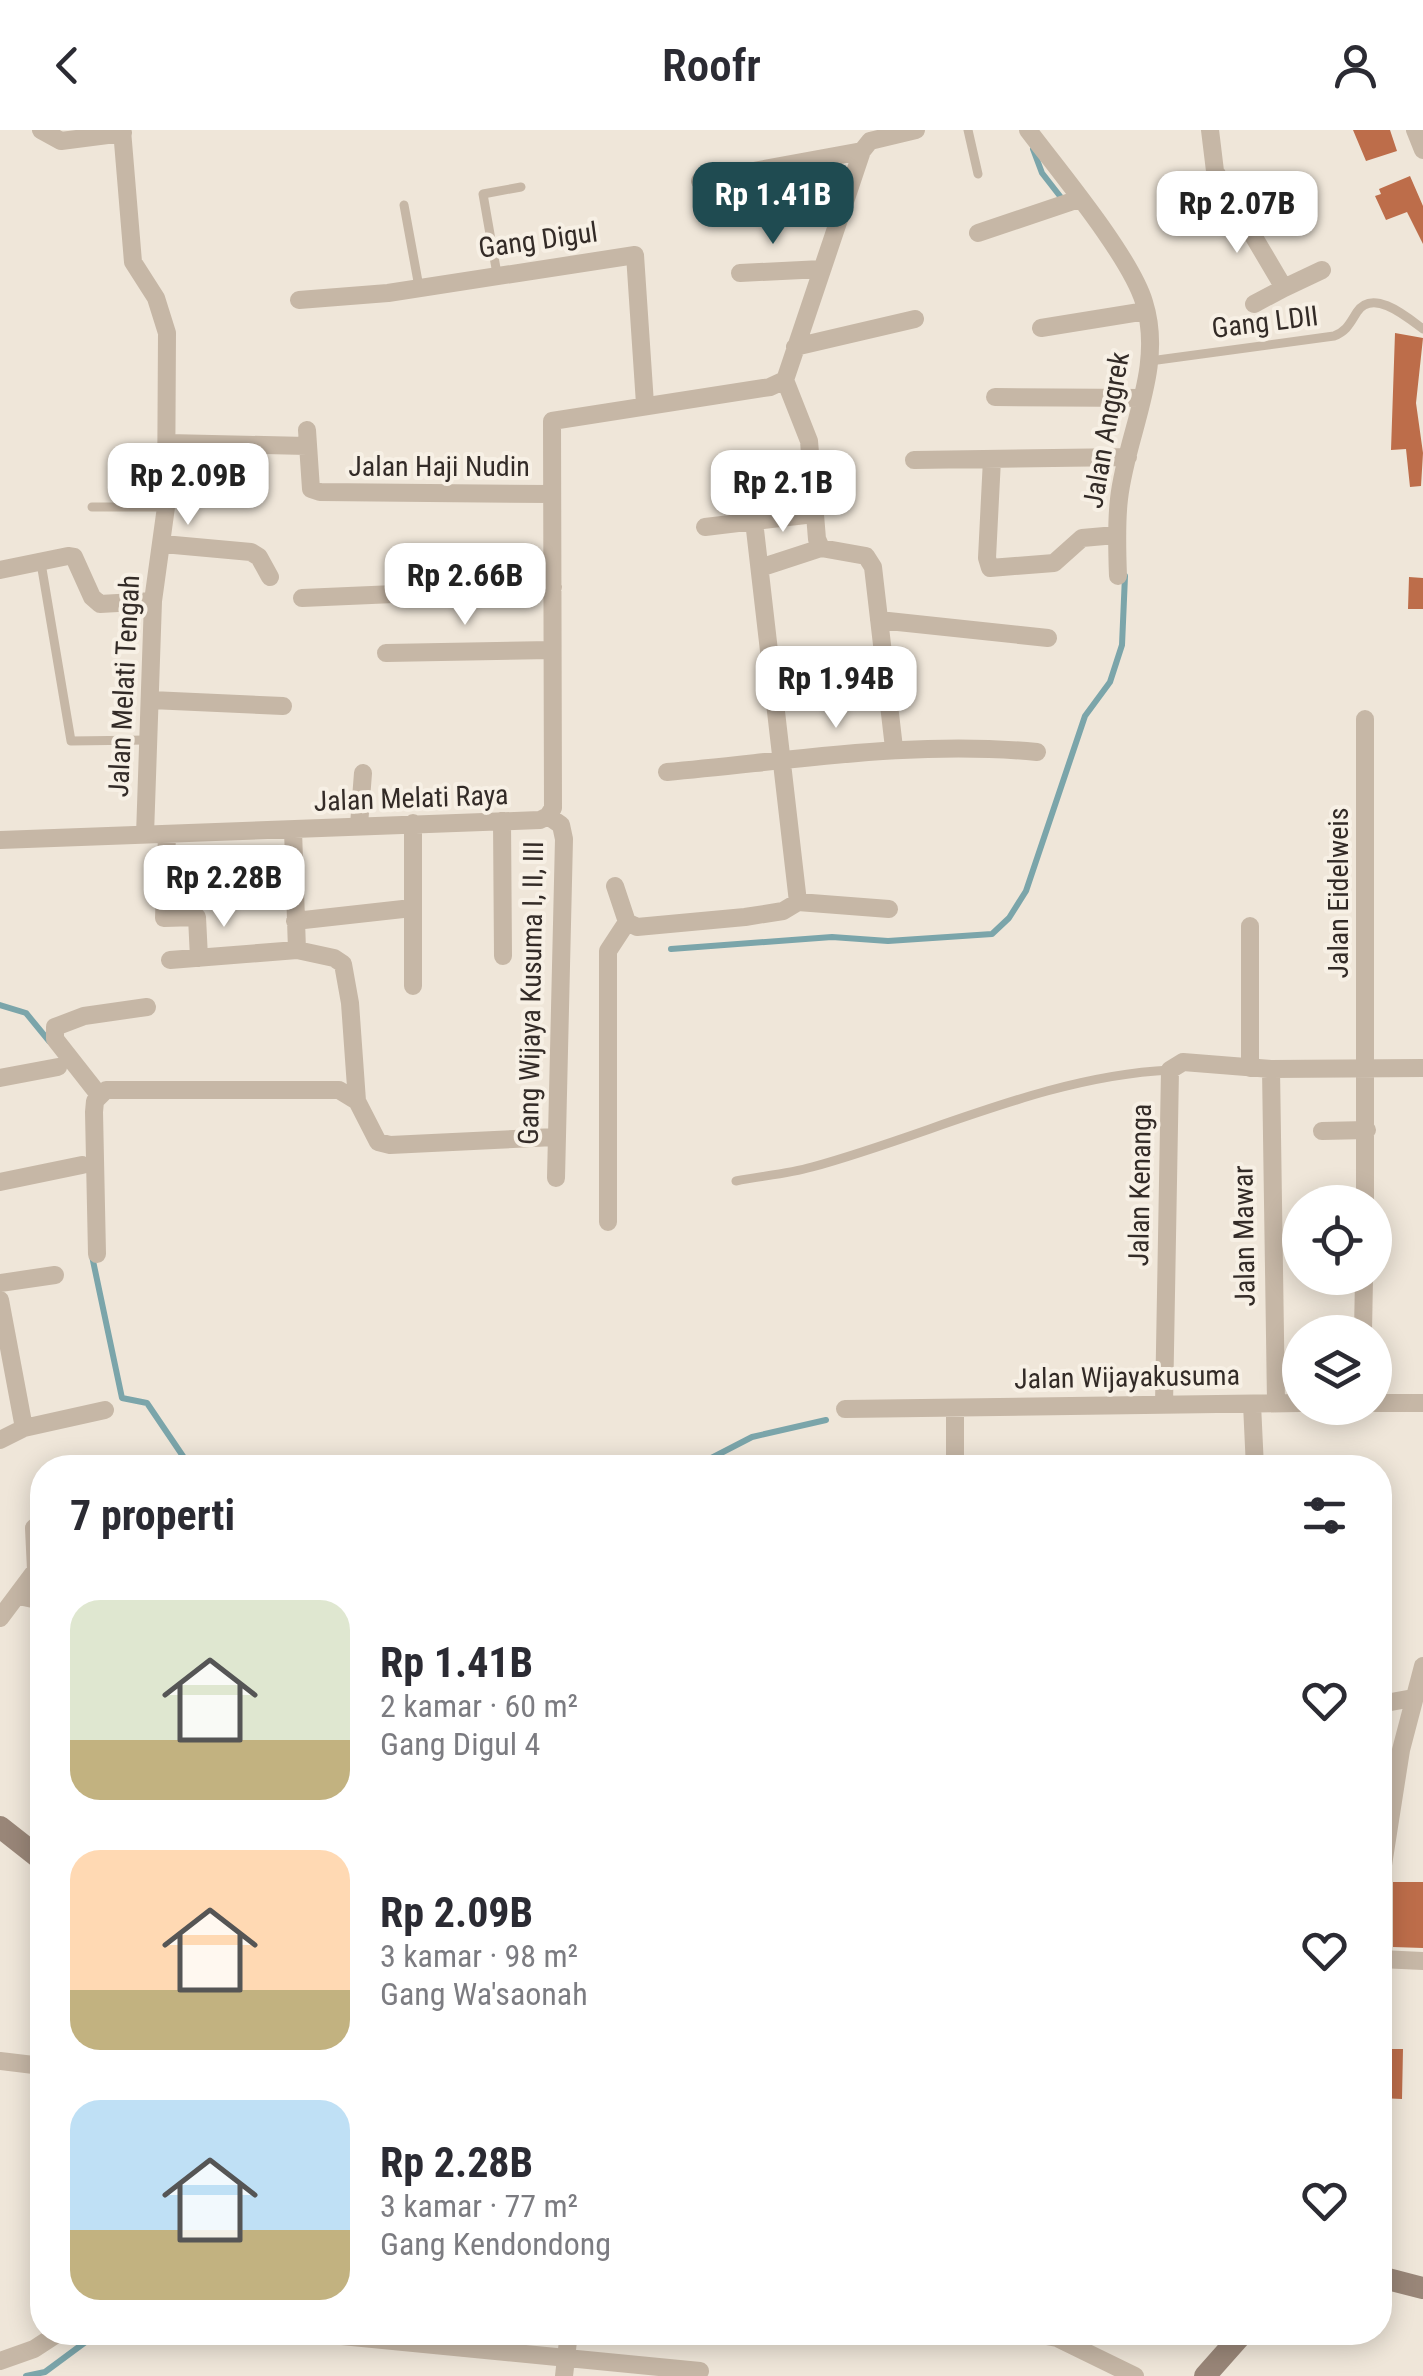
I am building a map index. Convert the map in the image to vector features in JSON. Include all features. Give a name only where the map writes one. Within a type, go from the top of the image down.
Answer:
[{"type":"street","points":[[42,130],[61,141],[123,132]]},
{"type":"street","points":[[700,181],[916,130]]},
{"type":"street","name":"Jalan Anggrek","points":[[1028,130],[1080,199],[1138,289],[1146,311],[1150,361],[1116,535],[1118,576]]},
{"type":"street","points":[[1210,130],[1214,171],[1284,288]]},
{"type":"street","points":[[1415,130],[1423,150]]},
{"type":"street","name":"Jalan Melati Tengah","points":[[123,132],[133,262],[156,298],[166,332],[166,508],[164,544],[157,556],[153,601],[145,835]]},
{"type":"street","points":[[821,548],[814,514],[809,441],[785,380],[867,141]]},
{"type":"street","points":[[978,232],[1080,199]]},
{"type":"street","name":"Gang Digul","points":[[299,300],[419,287],[635,255],[646,404]]},
{"type":"street","points":[[740,273],[822,268]]},
{"type":"street","points":[[1254,304],[1322,270]]},
{"type":"street","points":[[1041,328],[1146,311]]},
{"type":"street","points":[[796,346],[914,319]]},
{"type":"street","name":"Jalan Melati Raya","points":[[0,840],[413,822],[502,822],[548,816],[553,808],[552,420],[770,387],[785,380]]},
{"type":"street","points":[[995,398],[1142,398]]},
{"type":"street","name":"Jalan Haji Nudin","points":[[168,444],[307,438],[311,489],[320,492],[550,494]]},
{"type":"street","points":[[914,460],[1128,458]]},
{"type":"street","points":[[992,460],[986,558],[990,568],[1054,564],[1082,538],[1116,535]]},
{"type":"street","points":[[705,528],[814,514]]},
{"type":"street","points":[[754,521],[798,902]]},
{"type":"street","points":[[164,544],[251,552],[270,577]]},
{"type":"street","points":[[760,568],[821,548],[866,556],[874,567],[894,748]]},
{"type":"street","points":[[0,570],[74,558],[92,597],[100,604],[153,601]]},
{"type":"street","points":[[302,598],[553,588]]},
{"type":"street","points":[[879,620],[1048,638]]},
{"type":"street","points":[[386,653],[551,650]]},
{"type":"street","points":[[151,700],[283,706]]},
{"type":"street","name":"Jalan Eidelweis","points":[[1365,718],[1365,1185]]},
{"type":"street","points":[[667,772],[894,748],[953,746],[1037,752]]},
{"type":"street","points":[[359,825],[363,773]]},
{"type":"street","name":"Gang Wijaya Kusuma I, II, III","points":[[548,816],[561,825],[564,839],[556,1178]]},
{"type":"street","points":[[413,822],[414,986]]},
{"type":"street","name":"Gang Wijaya Kusuma I, II, III","points":[[502,822],[502,956]]},
{"type":"street","points":[[293,830],[297,950]]},
{"type":"street","points":[[167,835],[164,918],[197,917],[199,958]]},
{"type":"street","points":[[615,886],[628,922],[637,926],[745,917],[783,910],[798,902],[888,909]]},
{"type":"street","points":[[295,921],[403,909]]},
{"type":"street","points":[[608,1222],[608,951],[628,922]]},
{"type":"street","points":[[1250,926],[1250,1068]]},
{"type":"street","points":[[170,960],[297,950],[334,958],[343,964],[357,1101],[378,1142],[390,1145],[555,1137]]},
{"type":"street","points":[[100,1094],[54,1038],[55,1027],[84,1016],[147,1007]]},
{"type":"street","name":"Jalan Kenanga","points":[[1164,1405],[1170,1070],[1183,1062],[1271,1069],[1423,1068]]},
{"type":"street","points":[[0,1078],[58,1067]]},
{"type":"street","name":"Jalan Mawar","points":[[1271,1069],[1276,1402]]},
{"type":"street","points":[[97,1254],[94,1112],[100,1094],[106,1090],[339,1090],[357,1101]]},
{"type":"street","points":[[1322,1131],[1366,1130]]},
{"type":"street","points":[[0,1182],[82,1164]]},
{"type":"street","points":[[0,1283],[54,1275]]},
{"type":"street","points":[[0,1300],[24,1428]]},
{"type":"street","name":"Jalan Wijayakusuma","points":[[845,1409],[1282,1402]]},
{"type":"street","points":[[1392,1403],[1423,1403]]},
{"type":"street","points":[[1252,1404],[1254,1455]]},
{"type":"street","points":[[954,1408],[956,1455]]},
{"type":"street","points":[[0,1440],[24,1428],[105,1410]]},
{"type":"street","points":[[0,1618],[30,1579]]},
{"type":"street","points":[[19,1596],[30,1598]]},
{"type":"street","points":[[1392,1798],[1423,1666]]},
{"type":"street","points":[[1392,1702],[1414,1698]]},
{"type":"street","points":[[0,1827],[30,1851]]},
{"type":"street","points":[[1392,1960],[1423,1961]]},
{"type":"street","points":[[0,2065],[30,2066]]},
{"type":"street","points":[[1392,2281],[1423,2288]]},
{"type":"street","points":[[0,2361],[41,2345]]},
{"type":"street","points":[[396,2345],[565,2367],[700,2371]]},
{"type":"street","points":[[1071,2345],[1135,2376]]},
{"type":"street","points":[[1205,2376],[1232,2345]]},
{"type":"lane","points":[[968,130],[978,174]]},
{"type":"lane","points":[[497,274],[483,194],[521,186]]},
{"type":"lane","points":[[404,205],[419,287]]},
{"type":"lane","name":"Gang LDII","points":[[1150,361],[1334,336],[1370,302],[1403,314],[1423,329]]},
{"type":"lane","points":[[92,507],[166,508]]},
{"type":"lane","points":[[41,563],[71,741],[147,740]]},
{"type":"lane","points":[[736,1181],[811,1167],[966,1116],[1124,1074],[1170,1070]]},
{"type":"building","points":[[1353,130],[1390,130],[1397,151],[1366,161]]},
{"type":"building","points":[[1410,176],[1423,206],[1423,244],[1407,212],[1386,220],[1375,196],[1381,194],[1379,189]]},
{"type":"building","points":[[1395,333],[1423,338],[1416,403],[1423,453],[1421,486],[1410,487],[1406,449],[1391,450]]},
{"type":"building","points":[[1409,577],[1423,578],[1423,609],[1408,609]]},
{"type":"building","points":[[1393,1882],[1423,1882],[1423,1948],[1393,1947]]},
{"type":"building","points":[[1392,2049],[1403,2049],[1402,2099],[1392,2099]]},
{"type":"waterway","points":[[1033,149],[1042,173],[1063,200]]},
{"type":"waterway","points":[[671,949],[832,937],[888,941],[992,934],[1009,918],[1026,891],[1085,716],[1110,682],[1122,645],[1125,576]]},
{"type":"waterway","points":[[0,1005],[26,1013],[49,1041]]},
{"type":"waterway","points":[[92,1256],[122,1398],[147,1403],[182,1455]]},
{"type":"waterway","points":[[717,1455],[752,1437],[826,1420]]},
{"type":"waterway","points":[[26,2376],[45,2372],[81,2345]]}]
